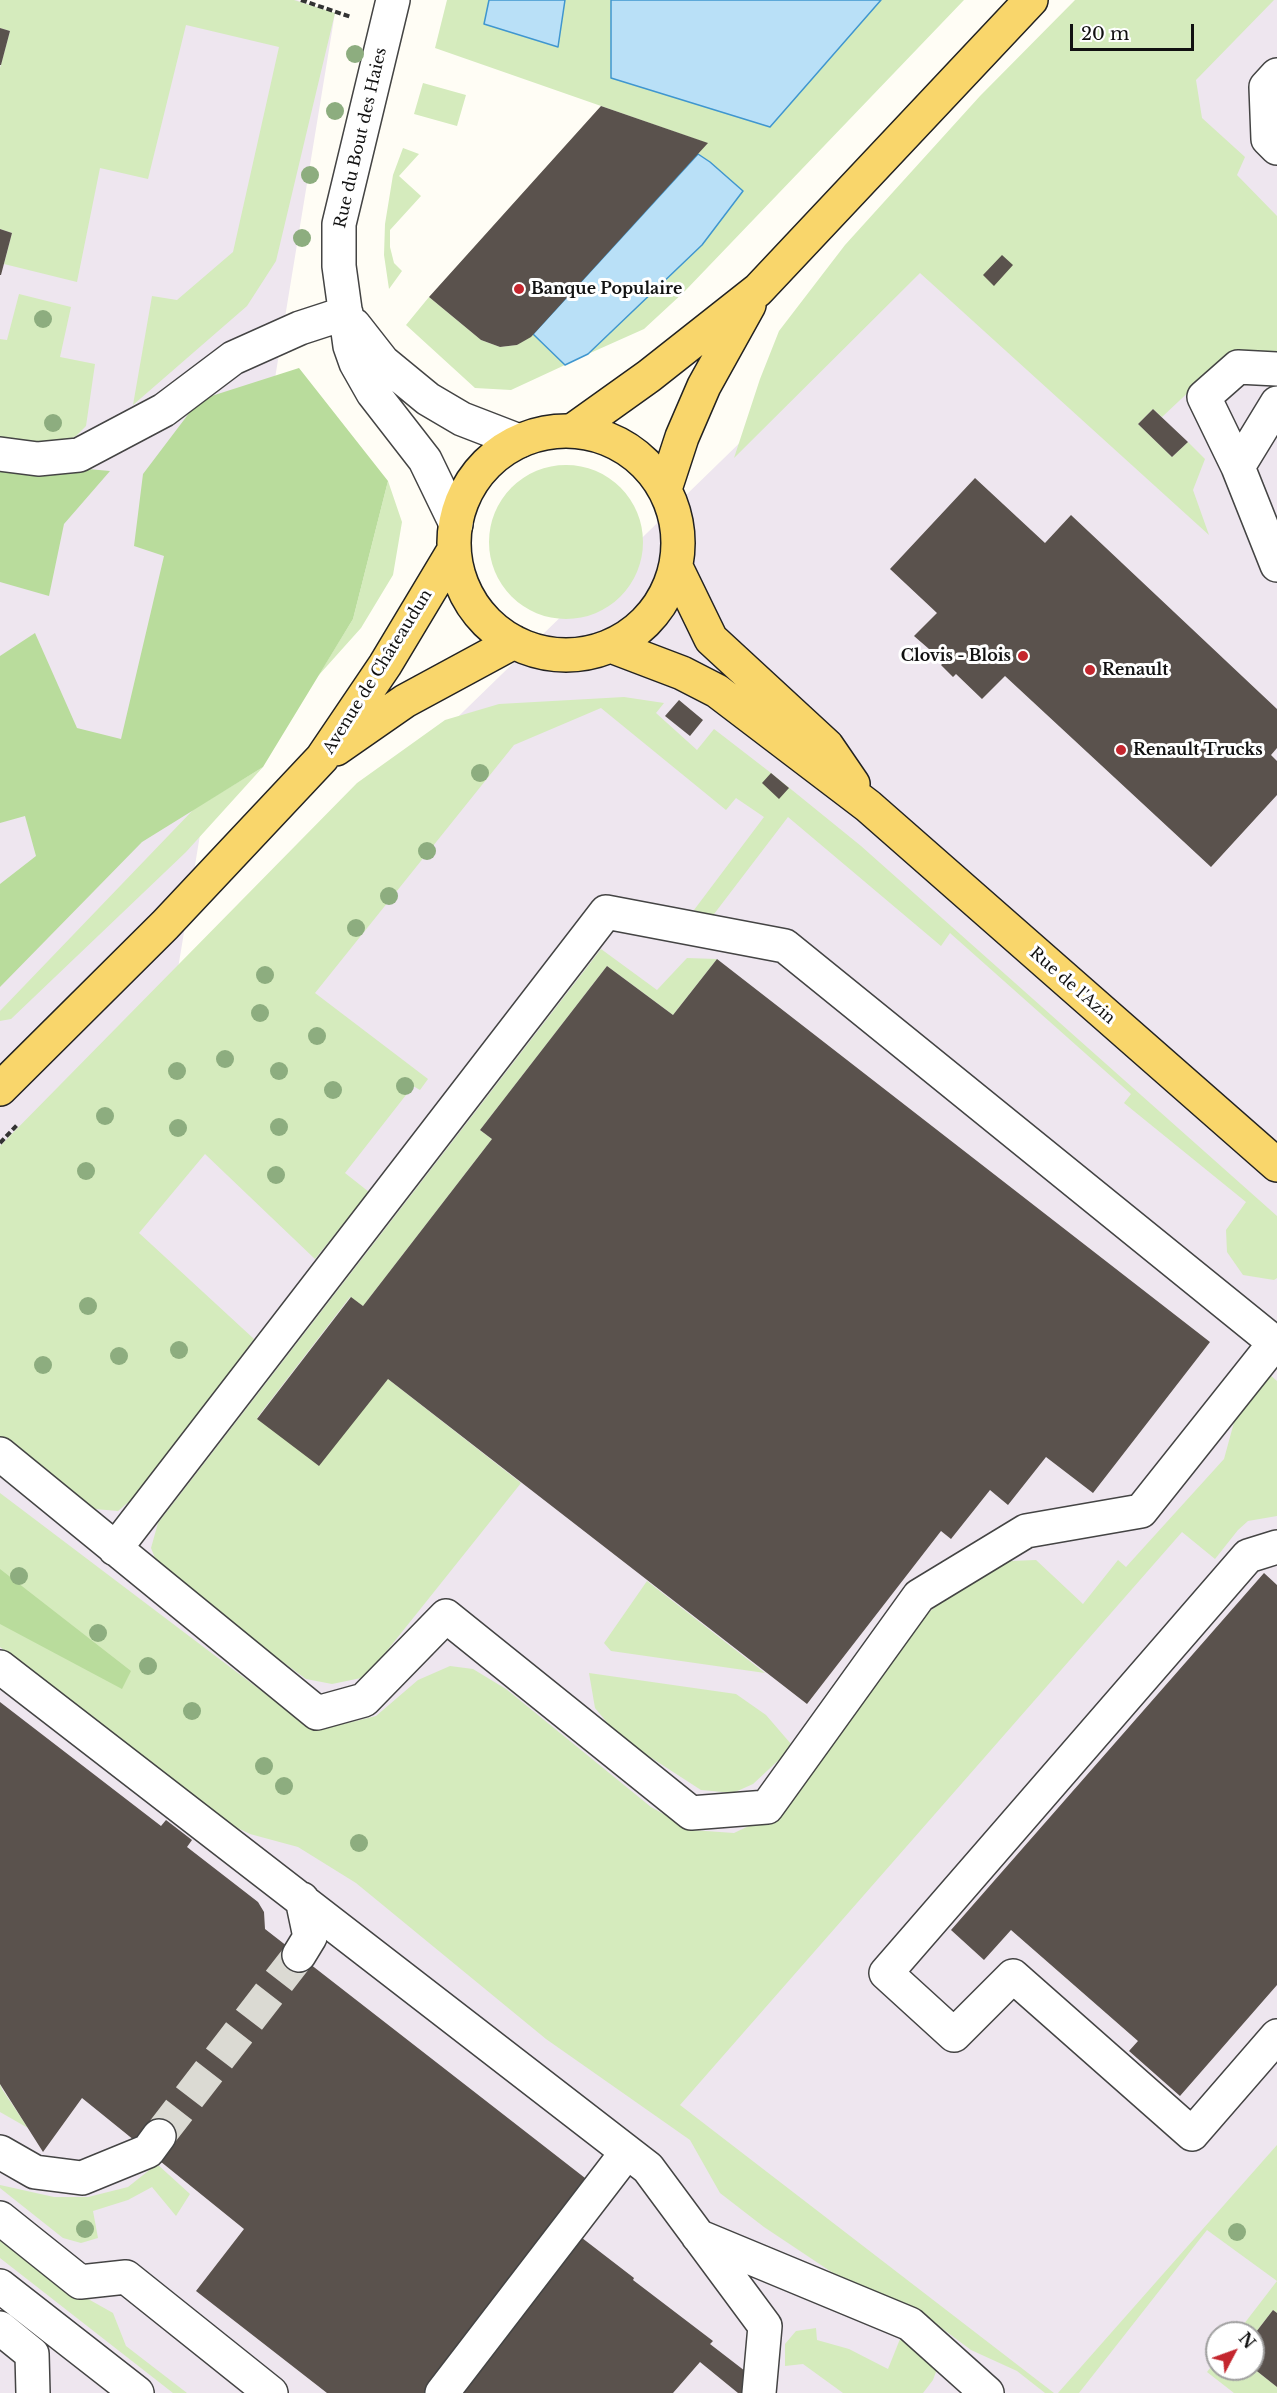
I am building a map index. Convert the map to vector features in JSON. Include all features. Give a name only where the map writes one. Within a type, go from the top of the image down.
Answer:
[{"type":"main road","points":[[572,431],[649,376],[758,290],[1031,0]]},
{"type":"main road","points":[[665,489],[682,437],[704,386],[758,290]]},
{"type":"main road","name":"Avenue de Châteaudun","points":[[322,758],[385,665],[455,537],[463,498],[475,475],[496,456],[519,441],[545,432],[572,431],[610,439],[641,460],[665,489],[675,514],[678,541],[676,567]]},
{"type":"main road","points":[[455,537],[463,587],[484,619],[514,642],[545,653],[579,655],[611,646],[640,627],[663,600],[676,567]]},
{"type":"main road","name":"Rue de l'Azin","points":[[676,567],[711,639],[827,746],[868,806]]},
{"type":"main road","name":"Avenue de Châteaudun","points":[[322,758],[405,701],[514,642]]},
{"type":"main road","name":"Rue de l'Azin","points":[[611,646],[682,673],[717,691],[868,806],[1277,1165]]},
{"type":"main road","points":[[0,1089],[165,925],[322,758]]},
{"type":"street","name":"Rue du Bout des Haies","points":[[390,15],[339,224],[339,266],[350,346],[356,363],[373,393],[425,460],[455,537]]},
{"type":"street","points":[[1277,75],[1266,87],[1268,139],[1277,148]]},
{"type":"street","name":"Rue du Bout des Haies","points":[[346,313],[364,341],[382,362],[428,399],[462,419],[519,441]]},
{"type":"street","points":[[0,454],[38,459],[79,455],[164,410],[232,358],[300,328],[346,313]]},
{"type":"street","points":[[1277,369],[1238,367],[1203,397],[1238,467],[1277,565]]},
{"type":"street","points":[[1238,467],[1277,403]]},
{"type":"street","points":[[0,1454],[115,1549],[317,1713],[364,1700],[446,1616],[691,1813],[766,1806],[919,1596],[1026,1531],[1141,1511],[1276,1342],[785,946],[606,912],[115,1549]]},
{"type":"street","points":[[1277,1547],[1248,1556],[886,1973],[954,2035],[1013,1976],[1192,2134],[1277,2036]]},
{"type":"street","points":[[0,1666],[648,2168],[765,2326],[759,2393]]},
{"type":"street","points":[[299,1955],[310,1937],[302,1899]]},
{"type":"street","points":[[0,2152],[35,2172],[82,2178],[148,2151],[159,2136]]},
{"type":"street","points":[[442,2393],[627,2152]]},
{"type":"street","points":[[0,2218],[80,2282],[126,2277],[271,2393]]},
{"type":"street","points":[[698,2236],[910,2324],[987,2393]]},
{"type":"street","points":[[0,2286],[137,2393]]},
{"type":"street","points":[[0,2328],[32,2354],[33,2393]]},
{"type":"path","points":[[301,0],[390,15]]},
{"type":"shaded area","points":[[0,0],[297,0],[335,13],[174,993],[939,249],[1201,0],[1277,0],[1277,2393],[0,2393]]},
{"type":"green space","points":[[0,0],[294,0],[335,13],[276,261],[247,306],[133,405],[152,296],[177,300],[233,252],[279,47],[186,25],[148,179],[100,168],[77,282],[4,264],[12,233],[0,229],[0,68],[10,31],[0,28]]},
{"type":"green space","points":[[447,0],[489,0],[484,24],[557,47],[565,0],[611,0],[611,78],[770,127],[881,0],[964,0],[684,292],[644,329],[588,354],[702,245],[710,162],[698,154],[707,143],[435,48]]},
{"type":"green space","points":[[1075,0],[1274,0],[1196,80],[1202,118],[1245,157],[1237,175],[1277,216],[1277,352],[1230,353],[1162,417],[1153,409],[1138,424],[1172,457],[1188,442],[1205,459],[1193,490],[1209,535],[920,273],[734,458],[760,379],[779,331],[845,245],[980,96]]},
{"type":"green space","points":[[423,83],[466,95],[457,126],[414,114]]},
{"type":"green space","points":[[403,148],[419,154],[399,176],[421,196],[390,230],[390,247],[394,263],[402,271],[389,289],[384,255],[385,224],[393,175]]},
{"type":"green space","points":[[19,294],[71,307],[60,357],[95,364],[86,426],[76,436],[54,446],[0,440],[0,339],[7,340]]},
{"type":"green space","points":[[429,297],[481,340],[500,347],[517,345],[533,334],[565,365],[511,390],[475,388],[406,325]]},
{"type":"green space","points":[[299,368],[388,481],[353,619],[263,767],[142,842],[0,987],[0,884],[36,856],[25,816],[0,823],[0,656],[35,633],[77,728],[121,739],[164,556],[134,546],[143,474],[199,400]]},
{"type":"green space","points":[[0,461],[110,471],[64,524],[49,596],[0,582]]},
{"type":"green space","points":[[566,465],[581,466],[596,471],[621,487],[637,512],[642,527],[642,557],[637,572],[621,597],[596,613],[581,618],[566,619],[551,618],[536,613],[511,597],[495,572],[490,557],[489,542],[490,527],[495,512],[511,487],[536,471],[551,466]]},
{"type":"green space","points":[[388,481],[402,522],[393,575],[361,628],[318,676],[353,619]]},
{"type":"green space","points":[[624,697],[664,703],[656,713],[697,750],[714,729],[771,773],[861,846],[1277,1216],[1277,1278],[1274,1280],[1243,1275],[1227,1252],[1226,1230],[1246,1202],[1124,1103],[1131,1094],[950,933],[941,946],[788,817],[711,918],[694,910],[764,817],[736,798],[726,810],[601,708],[514,745],[315,993],[428,1079],[420,1090],[413,1086],[345,1173],[369,1192],[315,1259],[205,1154],[139,1233],[254,1339],[144,1489],[118,1511],[83,1508],[0,1442],[0,1146],[357,783],[445,720],[499,704]]},
{"type":"green space","points":[[263,767],[186,852],[11,1019],[0,1021],[0,1011],[194,809]]},
{"type":"green space","points":[[601,949],[657,990],[687,958],[717,959],[673,1015],[607,966],[480,1130],[492,1139],[363,1306],[350,1297],[257,1418],[388,1379],[521,1483],[366,1677],[332,1684],[306,1679],[161,1573],[151,1548],[158,1523]]},
{"type":"green space","points":[[1269,1374],[1277,1381],[1277,1516],[1248,1521],[1215,1559],[1182,1532],[680,2105],[1054,2393],[1045,2393],[1017,2371],[971,2350],[916,2309],[833,2273],[764,2227],[720,2193],[690,2140],[546,2039],[356,1883],[298,1847],[250,1834],[221,1820],[0,1647],[0,1493],[300,1720],[331,1727],[376,1716],[418,1680],[450,1666],[473,1669],[506,1689],[651,1807],[692,1830],[734,1833],[774,1814],[921,1619],[968,1579],[1010,1561],[1036,1560],[1083,1604],[1118,1560],[1126,1567],[1224,1459],[1236,1415]]},
{"type":"green space","points":[[0,1569],[131,1671],[122,1689],[0,1624]]},
{"type":"green space","points":[[647,1581],[765,1673],[611,1651],[604,1643]]},
{"type":"green space","points":[[589,1673],[736,1694],[766,1715],[791,1744],[782,1757],[753,1784],[733,1793],[701,1790],[619,1737],[595,1708]]},
{"type":"green space","points":[[0,2084],[2,2089],[28,2128],[0,2112]]},
{"type":"green space","points":[[1277,2145],[1277,2281],[1207,2230],[1079,2393],[1058,2393]]},
{"type":"green space","points":[[157,2164],[190,2194],[176,2216],[152,2187],[128,2200],[93,2211],[98,2238],[81,2243],[63,2238],[0,2188],[0,2185],[54,2197],[88,2197],[128,2187]]},
{"type":"green space","points":[[0,2231],[74,2291],[113,2313],[126,2346],[187,2393],[173,2393],[0,2258]]},
{"type":"green space","points":[[1277,2281],[1277,2313],[1273,2310],[1265,2321],[1246,2321]]},
{"type":"green space","points":[[816,2328],[817,2340],[849,2349],[888,2369],[900,2339],[922,2352],[937,2369],[933,2380],[923,2393],[843,2393],[803,2364],[785,2366],[785,2344],[796,2331]]},
{"type":"green space","points":[[1265,2378],[1277,2387],[1277,2393],[1234,2393],[1219,2381],[1265,2381]]},
{"type":"water","points":[[489,0],[565,0],[558,47],[484,24]]},
{"type":"water","points":[[611,0],[881,0],[770,127],[611,78]]},
{"type":"water","points":[[698,154],[743,191],[702,245],[588,354],[565,365],[533,334]]},
{"type":"building","points":[[0,28],[10,31],[1,65],[0,65]]},
{"type":"building","points":[[601,106],[708,143],[531,337],[517,345],[500,347],[481,340],[429,297]]},
{"type":"building","points":[[0,229],[12,233],[1,275],[0,275]]},
{"type":"building","points":[[1002,255],[1013,265],[994,286],[983,275]]},
{"type":"building","points":[[1153,409],[1188,442],[1172,457],[1138,424]]},
{"type":"building","name":"Renault","points":[[975,478],[1045,543],[1071,515],[1277,709],[1277,748],[1271,755],[1277,761],[1277,795],[1211,867],[1005,676],[982,699],[956,674],[953,677],[941,665],[944,662],[914,636],[937,613],[890,569]]},
{"type":"building","points":[[679,700],[703,720],[690,736],[665,716]]},
{"type":"building","points":[[771,773],[789,788],[779,799],[762,783]]},
{"type":"building","points":[[717,959],[1210,1342],[1093,1493],[1046,1457],[1008,1505],[990,1490],[951,1539],[941,1531],[807,1704],[388,1379],[319,1466],[257,1419],[351,1297],[363,1306],[492,1139],[480,1130],[607,966],[673,1015]]},
{"type":"building","points":[[1264,1573],[1277,1585],[1277,1985],[1180,2096],[1129,2051],[1138,2041],[1011,1930],[984,1960],[951,1930]]},
{"type":"building","points":[[0,1702],[161,1826],[166,1820],[192,1840],[187,1847],[258,1902],[264,1912],[265,1929],[603,2192],[573,2231],[713,2341],[710,2344],[767,2388],[762,2393],[738,2393],[700,2362],[673,2393],[327,2393],[196,2291],[244,2229],[82,2098],[43,2152],[0,2084]]},
{"type":"building","points":[[1273,2310],[1277,2313],[1277,2387],[1265,2378],[1265,2321]]},
{"type":"tunnel","points":[[159,2136],[299,1955]]},
{"type":"place","name":"Banque Populaire","points":[[519,289]]},
{"type":"place","name":"Clovis - Blois","points":[[1023,656]]},
{"type":"place","name":"Renault","points":[[1090,670]]},
{"type":"place","name":"Renault Trucks","points":[[1121,750]]}]
